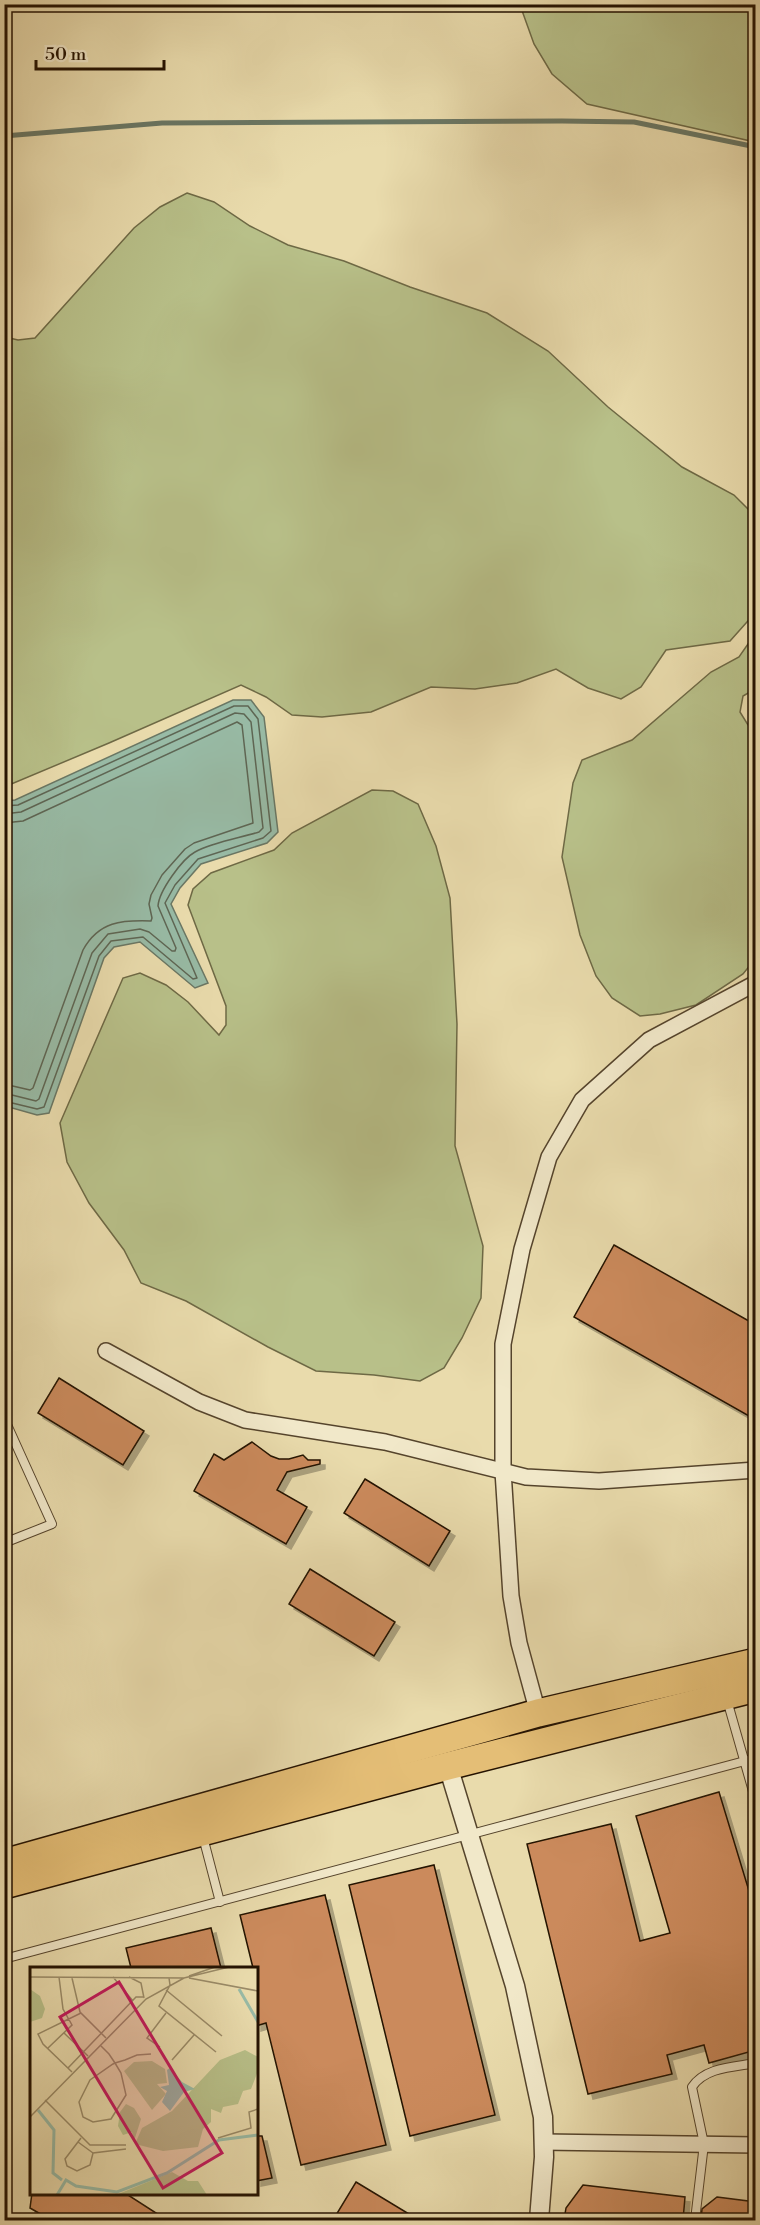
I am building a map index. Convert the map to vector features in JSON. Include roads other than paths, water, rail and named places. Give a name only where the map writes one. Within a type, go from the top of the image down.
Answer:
[{"type":"highway","points":[[4,1863],[538,1713],[756,1662]]},
{"type":"highway","points":[[4,1885],[448,1766],[756,1688]]},
{"type":"street","points":[[538,1713],[519,1643],[511,1596],[503,1471],[503,1344],[522,1249],[549,1157],[582,1100],[649,1040],[756,983]]},
{"type":"street","points":[[106,1351],[199,1402],[245,1420],[385,1442],[526,1477],[599,1481],[756,1470]]},
{"type":"street","points":[[448,1766],[515,1986],[543,2116],[538,2220]]},
{"type":"street","points":[[543,2142],[756,2145]]},
{"type":"lane","points":[[4,1418],[52,1524],[4,1543]]},
{"type":"lane","points":[[726,1695],[756,1802]]},
{"type":"lane","points":[[4,1959],[756,1758]]},
{"type":"lane","points":[[202,1832],[220,1902]]},
{"type":"lane","points":[[695,2220],[704,2144],[692,2087],[698,2078],[708,2073],[756,2063]]},
{"type":"lane","points":[[4,2215],[8,2220]]},
{"type":"water","points":[[233,700],[251,700],[264,717],[278,832],[267,843],[201,864],[180,888],[171,904],[208,983],[195,988],[140,942],[114,947],[104,958],[49,1113],[37,1115],[5,1106],[5,801],[15,800]]},
{"type":"waterway","points":[[4,136],[162,123],[634,122],[756,147]]}]
